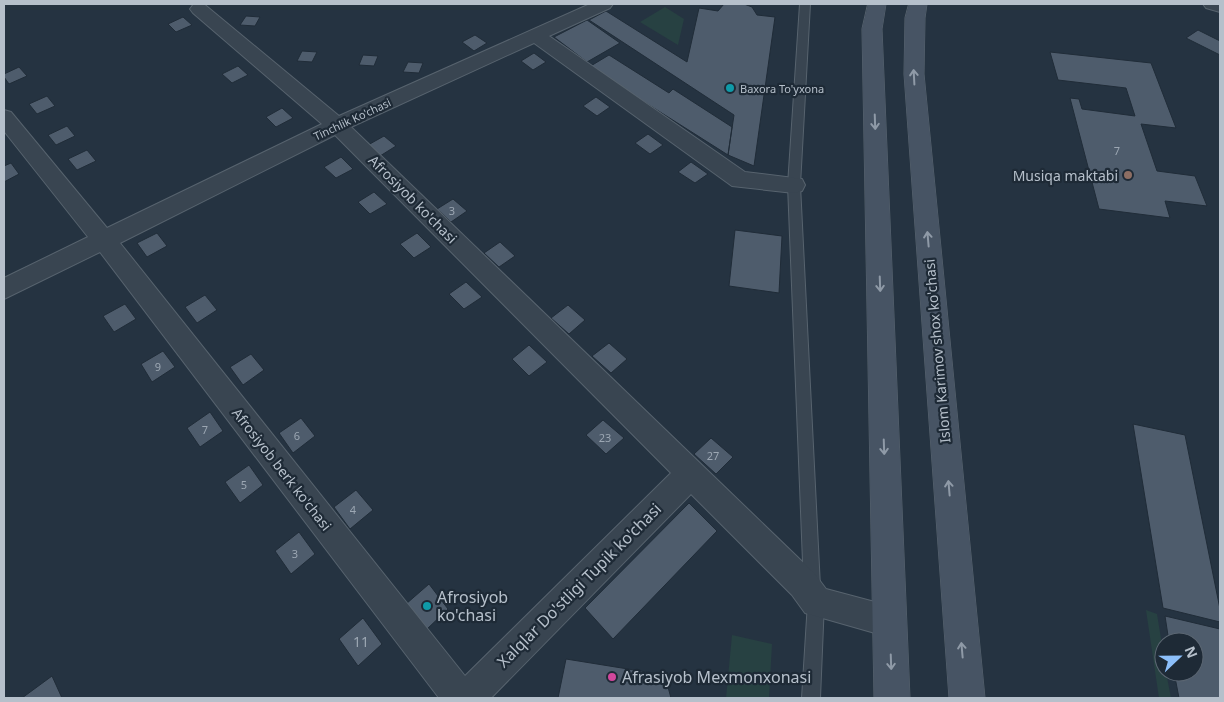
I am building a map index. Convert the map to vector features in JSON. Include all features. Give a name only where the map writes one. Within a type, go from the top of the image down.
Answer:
[{"type":"main road","points":[[877,4],[872,29],[892,698]]},
{"type":"main road","name":"Islom Karimov shox ko'chasi","points":[[918,4],[915,18],[914,74],[967,698]]},
{"type":"street","name":"Tinchlik Ko'chasi","points":[[104,240],[338,125],[604,4]]},
{"type":"street","points":[[1212,4],[1220,8]]},
{"type":"street","name":"Afrosiyob ko'chasi","points":[[199,9],[338,125],[691,473],[814,598],[890,622]]},
{"type":"street","points":[[536,36],[740,180],[794,185]]},
{"type":"street","name":"Afrosiyob berk ko'chasi","points":[[4,117],[104,240],[460,698]]},
{"type":"street","points":[[4,288],[104,240]]},
{"type":"street","name":"Xalqlar Do'stligi Tupik ko'chasi","points":[[467,698],[691,473]]},
{"type":"lane","points":[[805,4],[794,185],[814,598],[811,698]]},
{"type":"green space","points":[[665,7],[684,19],[678,45],[640,22]]},
{"type":"green space","points":[[1146,610],[1157,614],[1160,632],[1154,632],[1154,664]]},
{"type":"green space","points":[[732,635],[772,644],[769,698],[726,698]]},
{"type":"green space","points":[[1157,682],[1168,682],[1171,698],[1159,698]]},
{"type":"building","name":"Baxora To'yxona","points":[[724,4],[744,4],[752,7],[757,15],[775,17],[754,166],[728,155],[734,115],[589,20],[606,11],[687,62],[699,8],[718,11]]},
{"type":"building","points":[[246,16],[260,17],[255,26],[240,25]]},
{"type":"building","points":[[183,17],[192,25],[176,32],[168,24]]},
{"type":"building","points":[[587,20],[620,43],[587,62],[554,37]]},
{"type":"building","points":[[1198,30],[1220,41],[1220,55],[1186,38]]},
{"type":"building","points":[[475,35],[487,43],[474,51],[462,42]]},
{"type":"building","points":[[302,51],[317,52],[312,62],[297,61]]},
{"type":"building","points":[[1050,52],[1151,63],[1176,128],[1141,124],[1157,171],[1195,176],[1207,206],[1165,201],[1170,218],[1099,209],[1070,98],[1079,99],[1082,109],[1135,116],[1126,88],[1058,80]]},
{"type":"building","points":[[534,53],[546,62],[533,70],[521,61]]},
{"type":"building","points":[[363,55],[378,56],[374,66],[359,65]]},
{"type":"building","points":[[609,55],[669,93],[673,89],[732,127],[728,155],[589,67]]},
{"type":"building","points":[[408,62],[423,63],[419,73],[403,72]]},
{"type":"building","points":[[238,66],[248,75],[232,83],[222,74]]},
{"type":"building","points":[[19,67],[27,76],[9,84],[4,74]]},
{"type":"building","points":[[47,96],[55,106],[37,114],[29,104]]},
{"type":"building","points":[[596,97],[610,107],[597,116],[583,106]]},
{"type":"building","points":[[282,108],[293,118],[276,127],[266,117]]},
{"type":"building","points":[[67,126],[75,136],[56,145],[48,135]]},
{"type":"building","points":[[648,134],[663,145],[650,154],[635,143]]},
{"type":"building","points":[[384,136],[396,146],[380,156],[368,145]]},
{"type":"building","points":[[87,150],[96,161],[77,170],[68,159]]},
{"type":"building","points":[[341,157],[353,169],[336,178],[324,167]]},
{"type":"building","points":[[691,162],[708,174],[695,183],[678,172]]},
{"type":"building","points":[[11,163],[19,174],[4,182],[4,166]]},
{"type":"building","points":[[374,192],[387,204],[370,214],[358,202]]},
{"type":"building","points":[[453,199],[467,211],[451,222],[437,209]]},
{"type":"building","points":[[735,230],[782,236],[779,293],[729,286]]},
{"type":"building","points":[[157,233],[167,246],[147,257],[137,243]]},
{"type":"building","points":[[417,233],[431,247],[414,258],[400,244]]},
{"type":"building","points":[[500,242],[515,256],[499,267],[484,253]]},
{"type":"building","points":[[466,282],[482,297],[464,309],[449,294]]},
{"type":"building","points":[[205,295],[217,310],[197,323],[185,307]]},
{"type":"building","points":[[125,304],[136,319],[114,332],[103,316]]},
{"type":"building","points":[[568,305],[585,320],[569,334],[551,318]]},
{"type":"building","points":[[609,343],[627,359],[611,373],[592,356]]},
{"type":"building","points":[[529,345],[547,362],[529,376],[512,359]]},
{"type":"building","points":[[163,351],[175,367],[152,382],[141,364]]},
{"type":"building","points":[[251,354],[264,370],[243,385],[230,367]]},
{"type":"building","points":[[210,412],[223,431],[200,447],[187,428]]},
{"type":"building","points":[[301,418],[315,436],[293,453],[279,433]]},
{"type":"building","points":[[603,420],[624,438],[606,454],[586,435]]},
{"type":"building","points":[[1133,424],[1185,435],[1220,609],[1220,622],[1163,608]]},
{"type":"building","points":[[711,438],[733,457],[716,474],[694,454]]},
{"type":"building","points":[[249,465],[263,485],[240,503],[225,482]]},
{"type":"building","points":[[356,490],[373,510],[350,529],[334,507]]},
{"type":"building","points":[[689,503],[717,531],[613,639],[585,608]]},
{"type":"building","points":[[299,532],[315,554],[291,574],[275,551]]},
{"type":"building","name":"Afrosiyob ko'chasi","points":[[429,584],[448,609],[426,630],[406,604]]},
{"type":"building","points":[[1165,616],[1220,629],[1220,698],[1179,698],[1176,682],[1204,682],[1204,632],[1167,632]]},
{"type":"building","points":[[363,618],[382,644],[358,666],[339,639]]},
{"type":"building","name":"Afrasiyob Mexmonxonasi","points":[[566,659],[659,674],[668,687],[671,698],[558,698]]},
{"type":"building","points":[[52,676],[62,698],[22,698]]},
{"type":"place","name":"Baxora To'yxona","points":[[730,88]]},
{"type":"place","name":"Musiqa maktabi","points":[[1128,175]]},
{"type":"place","name":"Afrosiyob ko'chasi","points":[[427,606]]},
{"type":"place","name":"Afrasiyob Mexmonxonasi","points":[[612,677]]}]
